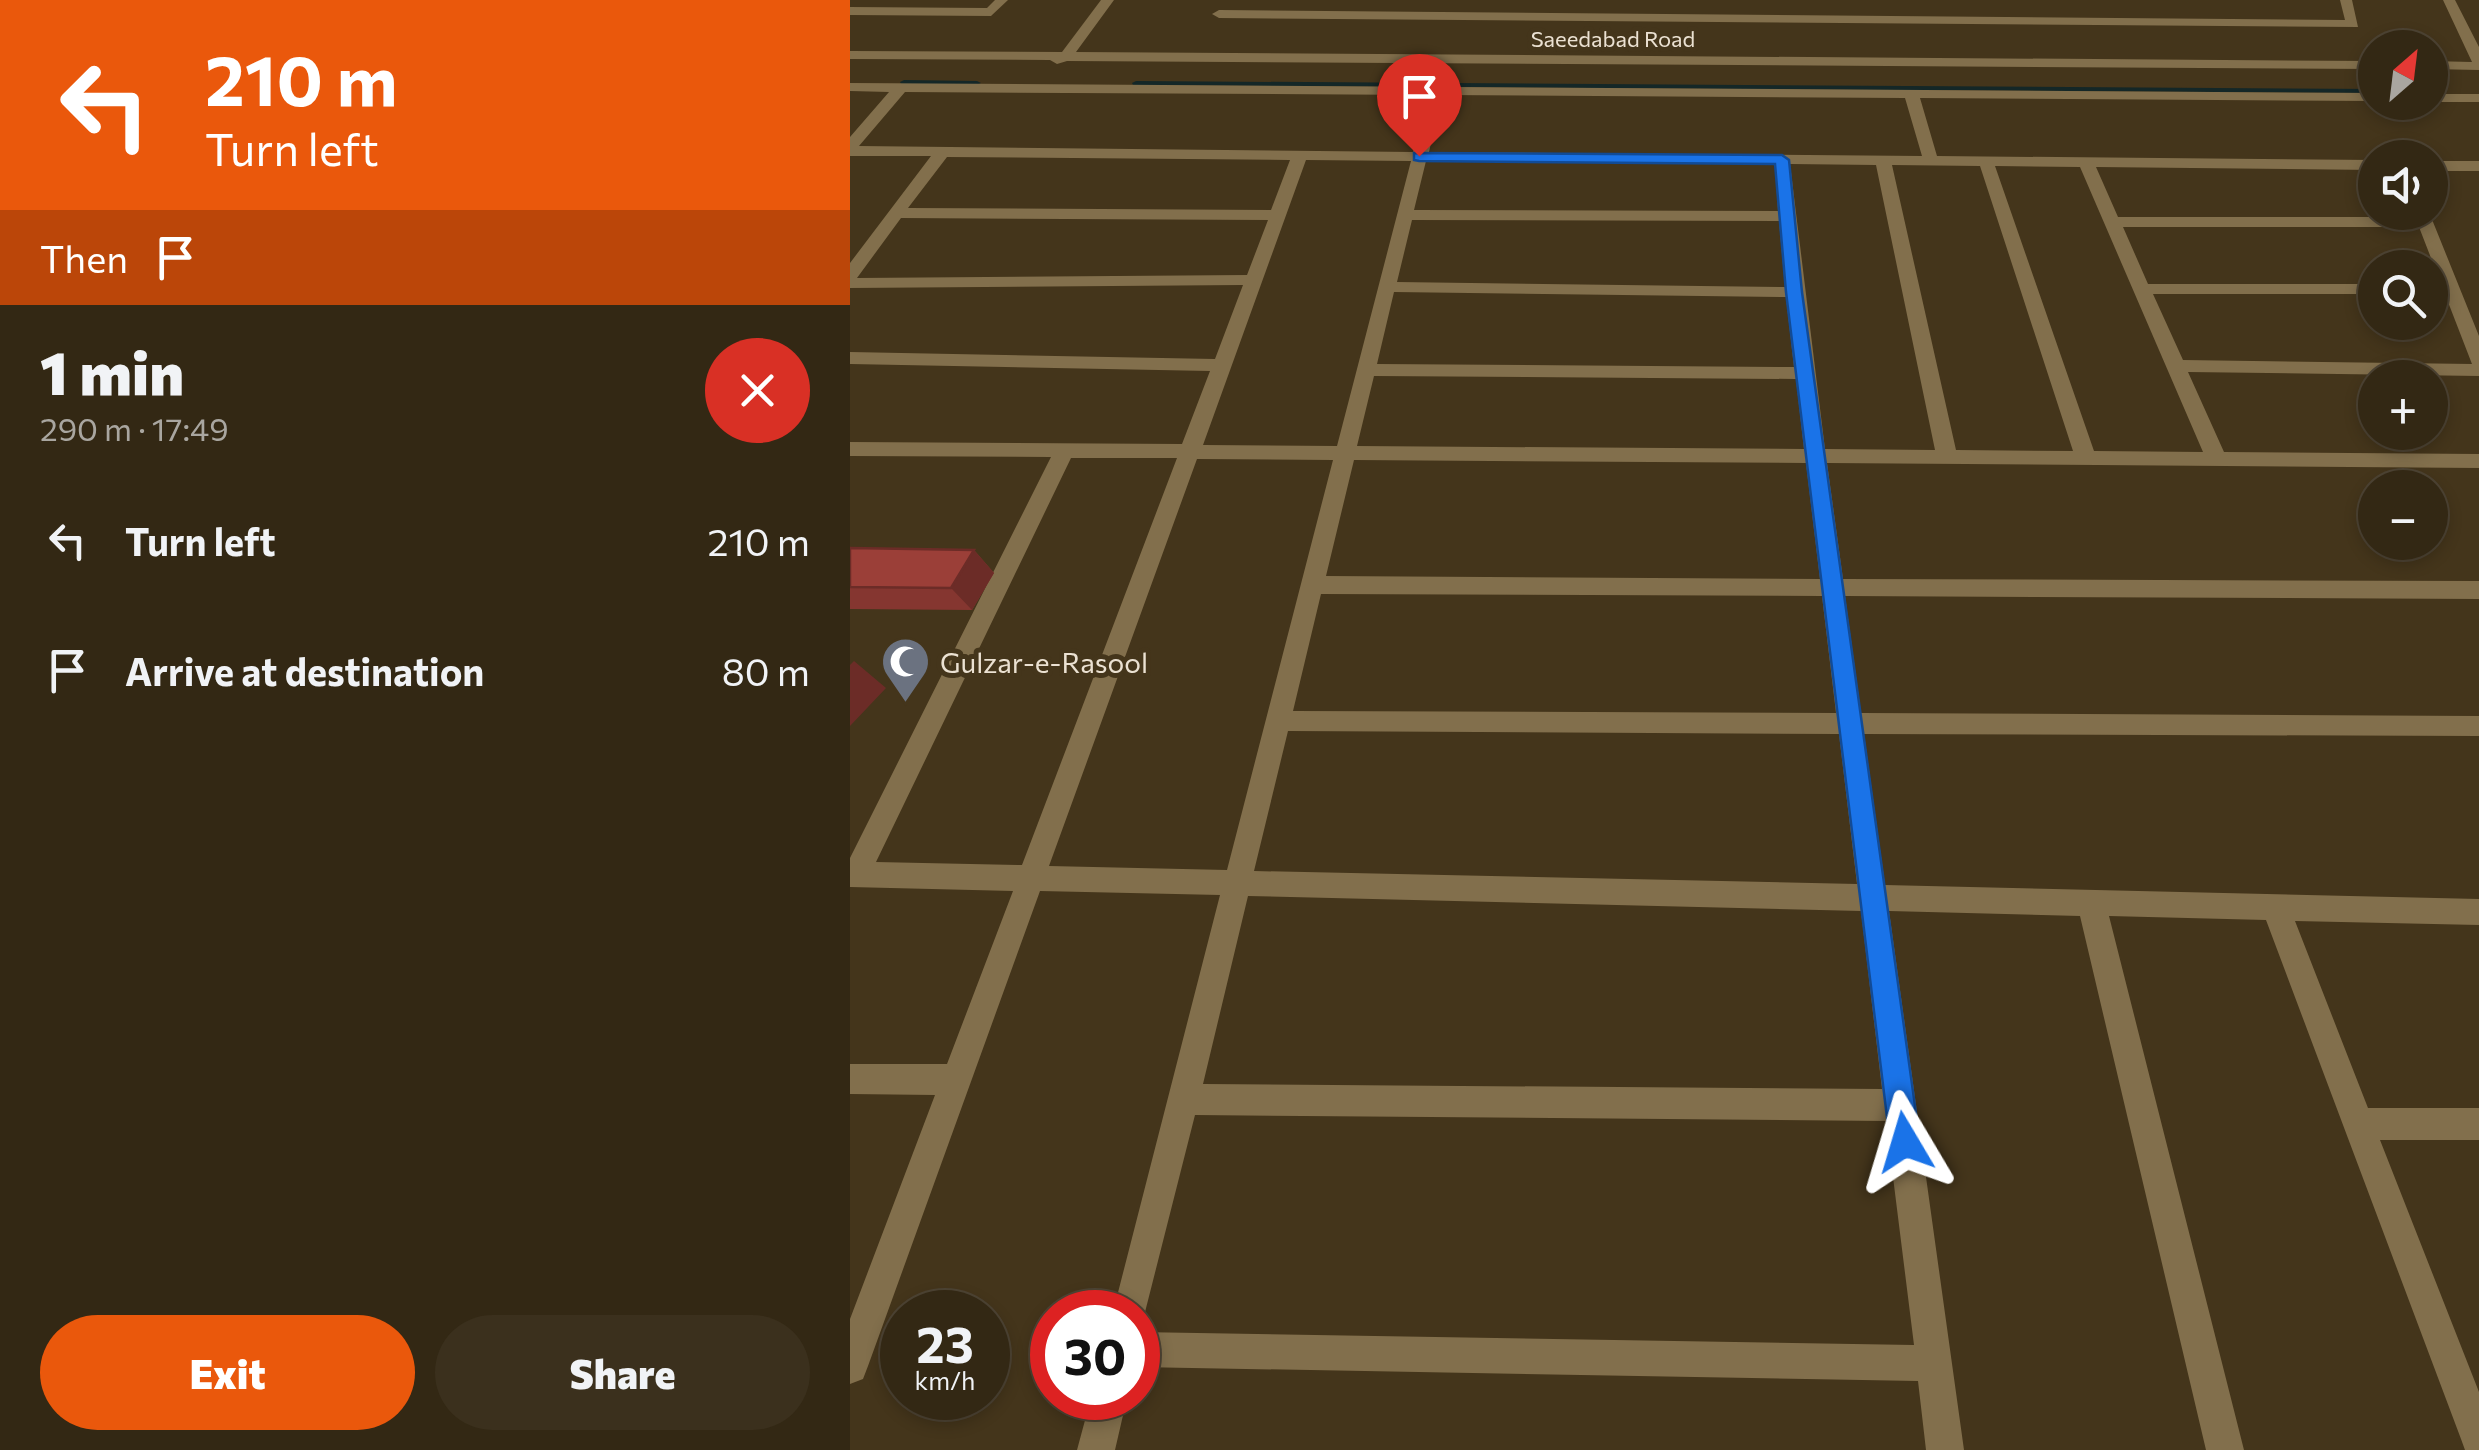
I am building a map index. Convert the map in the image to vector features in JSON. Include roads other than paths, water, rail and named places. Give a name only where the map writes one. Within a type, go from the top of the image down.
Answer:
[{"type":"street","points":[[896,12],[907,0]]},
{"type":"street","points":[[850,11],[991,12],[1002,0]]},
{"type":"street","points":[[1004,89],[1067,55],[1108,0]]},
{"type":"street","points":[[1228,0],[1219,14],[1902,20],[2122,16],[2353,24],[2346,0]]},
{"type":"street","points":[[1303,15],[1310,0]]},
{"type":"street","points":[[1389,15],[1395,0]]},
{"type":"street","points":[[1487,16],[1490,0]]},
{"type":"street","points":[[1576,17],[1578,0]]},
{"type":"street","points":[[1808,0],[1812,19]]},
{"type":"street","points":[[1898,0],[1902,20]]},
{"type":"street","points":[[2449,0],[2479,65]]},
{"type":"street","name":"Saeedabad Road","points":[[850,55],[2358,65]]},
{"type":"street","points":[[2448,66],[2479,65]]},
{"type":"street","points":[[2479,65],[2470,72],[2479,88]]},
{"type":"street","name":"Saeedabad Road","points":[[850,87],[2358,98]]},
{"type":"street","points":[[850,149],[900,88]]},
{"type":"street","points":[[1136,1290],[1436,91]]},
{"type":"street","points":[[1910,94],[1931,161]]},
{"type":"street","points":[[2448,98],[2479,98]]},
{"type":"street","points":[[850,149],[2358,165]]},
{"type":"street","points":[[850,275],[942,152]]},
{"type":"street","points":[[852,1356],[1300,155]]},
{"type":"street","points":[[1782,160],[1804,373],[1945,1450]]},
{"type":"street","points":[[1883,161],[1947,458]]},
{"type":"street","points":[[1986,162],[2086,458]]},
{"type":"street","points":[[2086,162],[2218,460]]},
{"type":"street","points":[[2448,166],[2479,166]]},
{"type":"street","points":[[897,212],[1278,215]]},
{"type":"street","points":[[1405,215],[1790,216]]},
{"type":"street","points":[[2113,222],[2358,218]]},
{"type":"street","points":[[2427,230],[2479,360]]},
{"type":"street","points":[[850,283],[1253,280]]},
{"type":"street","points":[[1387,287],[1794,292]]},
{"type":"street","points":[[2142,289],[2358,289]]},
{"type":"street","points":[[850,358],[1222,365]]},
{"type":"street","points":[[2176,366],[2479,370]]},
{"type":"street","points":[[1366,370],[1804,373]]},
{"type":"street","points":[[850,449],[2479,462]]},
{"type":"street","points":[[1064,450],[853,874],[2479,912]]},
{"type":"street","points":[[1312,585],[2479,590]]},
{"type":"street","points":[[1278,721],[2479,726]]},
{"type":"street","points":[[2091,902],[2224,1450]]},
{"type":"street","points":[[2275,906],[2468,1383],[2479,1440]]},
{"type":"street","points":[[850,1079],[955,1080]]},
{"type":"street","points":[[1184,1099],[1900,1106]]},
{"type":"street","points":[[2360,1124],[2479,1124]]},
{"type":"street","points":[[1160,1350],[1934,1363]]},
{"type":"street","points":[[1096,1450],[1104,1420]]},
{"type":"waterway","points":[[904,82],[977,83]]},
{"type":"waterway","points":[[1136,83],[2358,91]]},
{"type":"place","name":"Gulzar-e-Rasool","points":[[905,704]]}]
